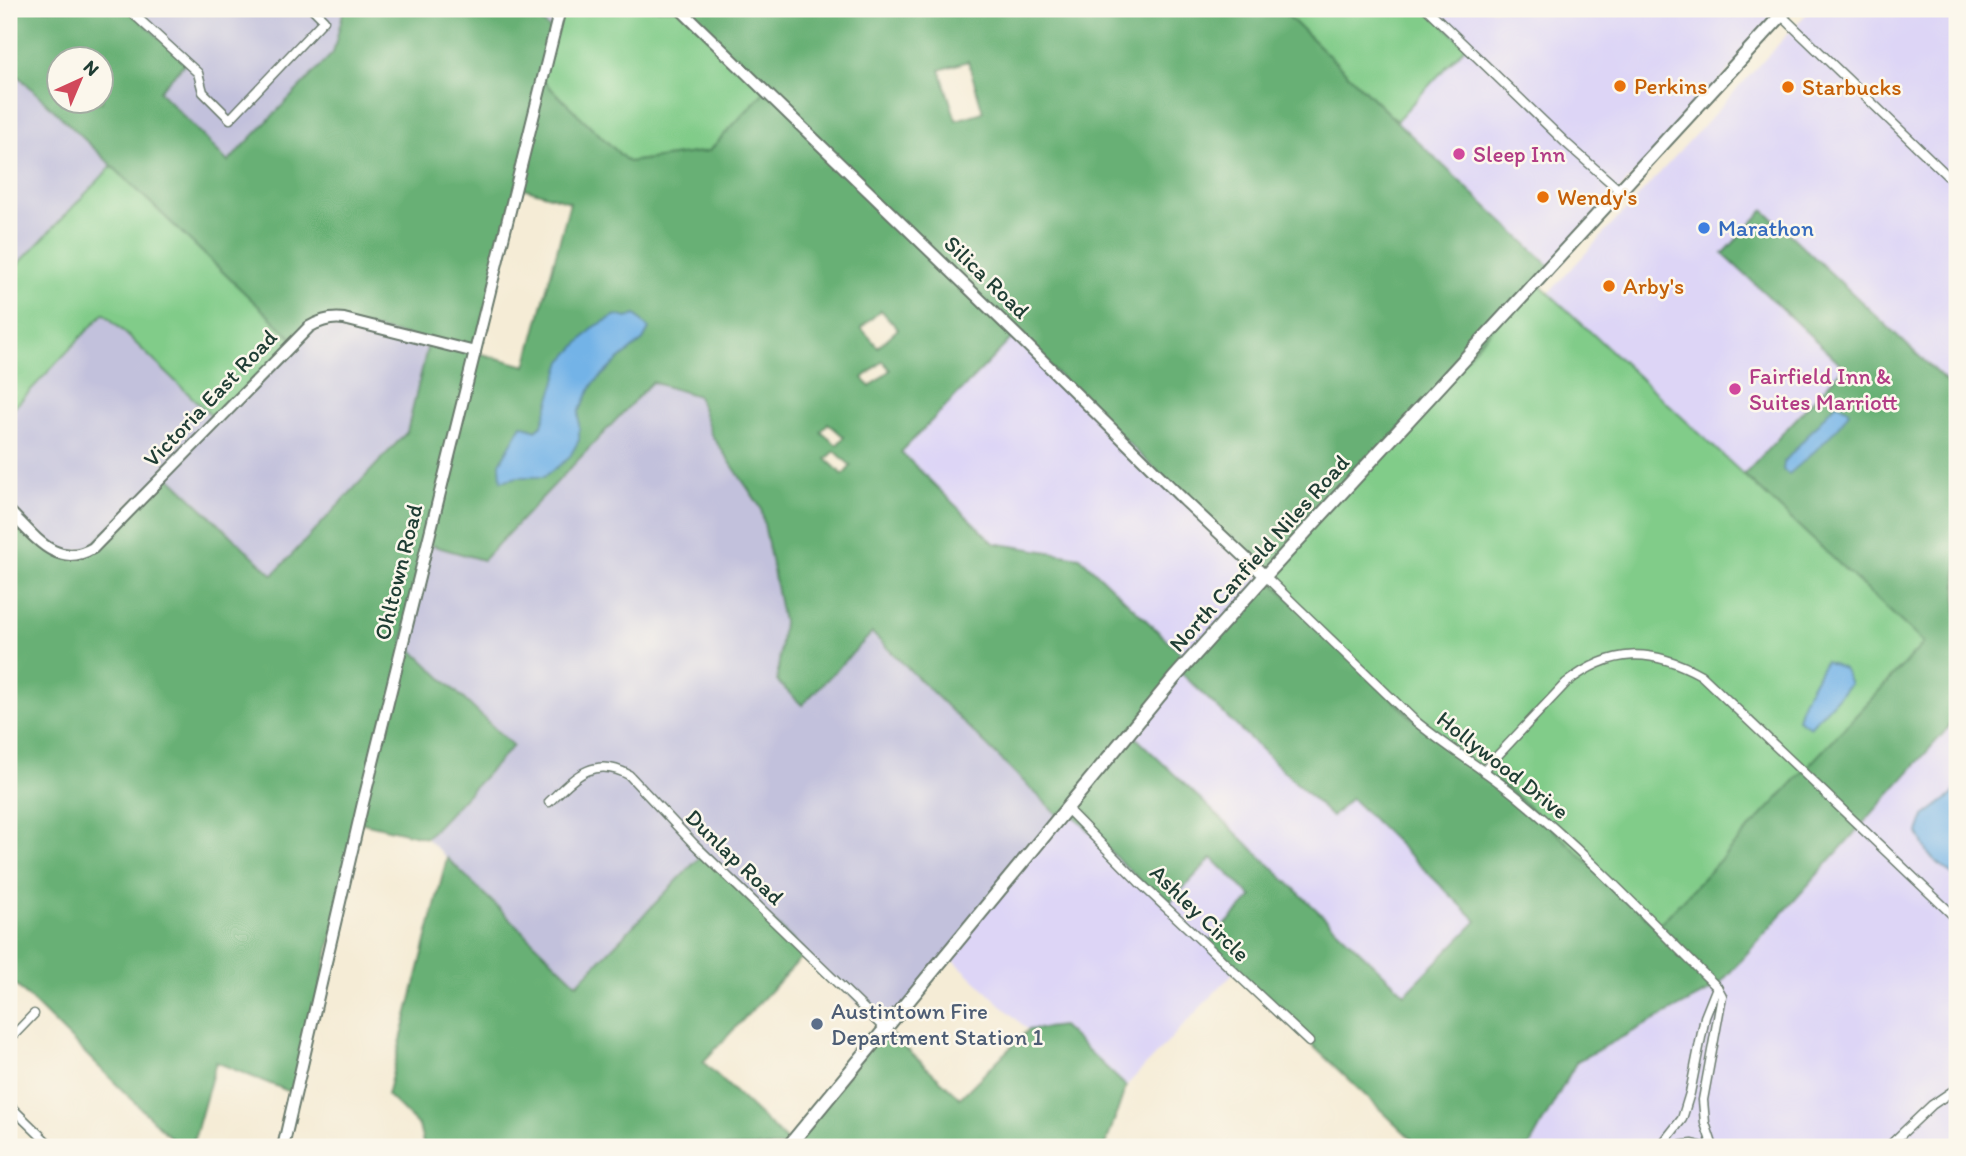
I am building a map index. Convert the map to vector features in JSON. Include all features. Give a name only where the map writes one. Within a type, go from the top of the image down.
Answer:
[{"type":"main road","name":"North Canfield Niles Road","points":[[788,1147],[1174,678],[1784,12]]},
{"type":"street","points":[[128,9],[198,73],[203,92],[230,119],[324,20],[313,9]]},
{"type":"street","name":"Ohltown Road","points":[[283,1147],[363,803],[559,9]]},
{"type":"street","name":"Silica Road","points":[[680,9],[1265,576]]},
{"type":"street","points":[[1427,9],[1566,143],[1619,190]]},
{"type":"street","points":[[1784,12],[1957,185]]},
{"type":"street","name":"Victoria East Road","points":[[9,511],[43,544],[59,555],[76,556],[93,548],[309,327],[318,322],[344,319],[475,352]]},
{"type":"street","name":"Hollywood Drive","points":[[1265,576],[1413,719],[1517,796],[1558,831],[1717,987]]},
{"type":"street","points":[[1483,771],[1566,683],[1580,672],[1611,658],[1626,655],[1660,657],[1701,675],[1957,919]]},
{"type":"street","name":"Dunlap Road","points":[[549,802],[586,771],[604,766],[629,775],[692,843],[885,1029]]},
{"type":"street","name":"Ashley Circle","points":[[1067,809],[1139,882],[1309,1042]]},
{"type":"street","points":[[1660,1147],[1682,1119],[1705,1017],[1717,987]]},
{"type":"street","points":[[1713,1147],[1705,1123],[1703,1100],[1722,996],[1717,987]]},
{"type":"street","points":[[9,1040],[34,1014]]},
{"type":"street","points":[[1888,1147],[1932,1105],[1957,1088]]},
{"type":"street","points":[[9,1105],[52,1147]]},
{"type":"street","points":[[1668,1147],[1692,1144],[1705,1147]]},
{"type":"shaded area","points":[[128,9],[343,9],[333,53],[228,162],[159,91]]},
{"type":"shaded area","points":[[529,9],[560,9],[554,33]]},
{"type":"shaded area","points":[[1427,9],[1785,9],[1550,266],[1396,121],[1465,46]]},
{"type":"shaded area","points":[[1811,9],[1957,9],[1957,392],[1885,324],[1744,475],[1549,293]]},
{"type":"shaded area","points":[[9,67],[46,103],[46,116],[60,116],[112,166],[9,274]]},
{"type":"shaded area","points":[[104,313],[217,421],[309,327],[327,319],[429,340],[407,432],[273,575],[165,474],[97,545],[59,555],[9,511],[9,413]]},
{"type":"shaded area","points":[[1016,334],[1265,576],[1189,661],[1081,557],[994,543],[901,452]]},
{"type":"shaded area","points":[[652,382],[698,396],[711,434],[761,508],[783,622],[777,681],[802,705],[871,633],[1060,817],[885,1029],[703,854],[577,984],[426,838],[513,745],[403,641],[426,544],[483,560]]},
{"type":"shaded area","points":[[1179,672],[1332,817],[1351,798],[1477,921],[1405,995],[1130,731]]},
{"type":"shaded area","points":[[1957,718],[1957,1147],[1529,1147],[1577,1061],[1717,987]]},
{"type":"shaded area","points":[[1067,809],[1166,906],[1212,857],[1253,897],[1206,945],[1234,972],[1126,1086],[1062,1026],[1028,1030],[947,954]]},
{"type":"green space","points":[[9,9],[128,9],[186,62],[159,91],[228,162],[333,53],[344,9],[529,9],[554,33],[542,80],[628,162],[709,151],[765,91],[680,9],[1281,9],[1550,266],[1265,575],[1413,719],[1517,796],[1657,927],[1924,643],[1744,475],[1844,367],[1723,254],[1764,210],[1957,392],[1957,718],[1717,987],[1577,1061],[1529,1147],[1420,1147],[1206,945],[1252,897],[1212,858],[1166,906],[1067,809],[1060,817],[872,633],[802,705],[777,681],[783,622],[761,508],[711,434],[698,396],[652,382],[483,560],[427,544],[403,641],[513,746],[426,838],[359,822],[295,1094],[216,1062],[192,1147],[180,1147],[9,978],[9,511],[53,551],[84,553],[165,473],[273,575],[407,432],[429,340],[327,319],[295,341],[60,116],[116,116],[116,46],[46,46],[46,102],[9,67]],"holes":[[[968,61],[983,112],[956,120],[940,70]],[[516,186],[570,202],[526,366],[475,352]],[[881,310],[898,329],[878,347],[861,328]],[[636,315],[649,329],[643,340],[593,384],[579,412],[579,440],[544,477],[518,477],[522,425],[536,430],[542,425],[553,396]],[[1016,334],[1265,576],[1189,661],[1080,557],[994,543],[901,452]],[[883,361],[890,370],[870,387],[863,378]],[[828,423],[844,437],[837,445],[821,432]],[[835,451],[851,466],[843,475],[826,459]],[[1180,672],[1332,817],[1351,798],[1477,921],[1405,994],[1130,732]]]},
{"type":"green space","points":[[560,9],[680,9],[765,91],[709,151],[628,162],[542,80]]},
{"type":"green space","points":[[1281,9],[1427,9],[1466,46],[1396,121]]},
{"type":"green space","points":[[112,166],[295,341],[217,421],[104,313],[9,413],[9,274]]},
{"type":"green space","points":[[1536,281],[1924,643],[1657,928],[1436,738],[1265,576]]},
{"type":"green space","points":[[703,854],[806,953],[703,1062],[790,1144],[885,1029],[960,1098],[1028,1030],[1062,1026],[1126,1086],[1105,1147],[424,1147],[419,1126],[387,1095],[447,858],[577,984]]},
{"type":"water","points":[[616,315],[627,318],[636,315],[649,329],[643,340],[593,384],[579,412],[579,440],[569,458],[544,477],[518,477],[501,481],[500,463],[522,425],[536,430],[542,425],[562,361],[594,327]]},
{"type":"water","points":[[1837,404],[1847,408],[1849,412],[1836,429],[1789,474],[1783,470],[1784,462]]},
{"type":"water","points":[[1825,661],[1844,669],[1850,684],[1810,727],[1798,719],[1803,701]]},
{"type":"water","points":[[1957,788],[1957,879],[1929,855],[1918,833],[1924,816],[1952,795]]},
{"type":"place","name":"Perkins","points":[[1620,86]]},
{"type":"place","name":"Starbucks","points":[[1788,87]]},
{"type":"place","name":"Sleep Inn","points":[[1459,154]]},
{"type":"place","name":"Wendy's","points":[[1543,197]]},
{"type":"place","name":"Marathon","points":[[1704,228]]},
{"type":"place","name":"Arby's","points":[[1609,286]]},
{"type":"place","name":"Fairfield Inn & Suites Marriott","points":[[1735,389]]},
{"type":"place","name":"Austintown Fire Department Station 1","points":[[817,1024]]}]
